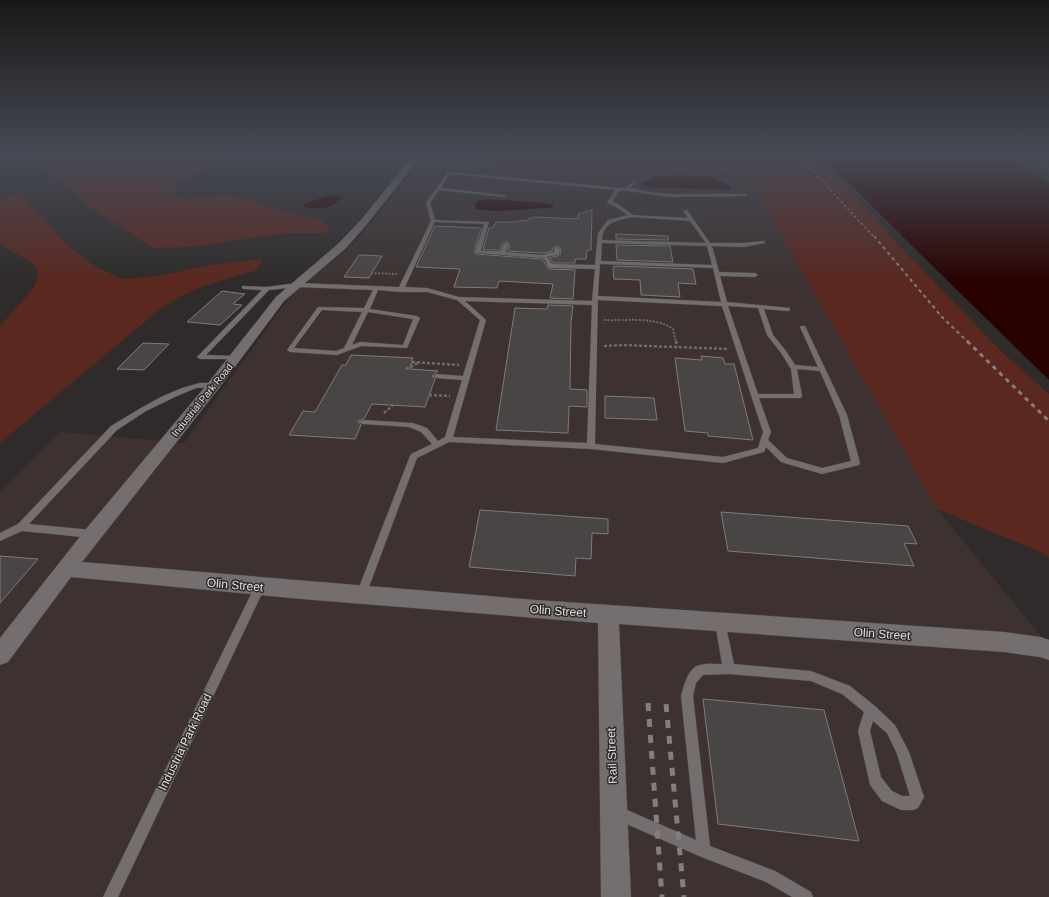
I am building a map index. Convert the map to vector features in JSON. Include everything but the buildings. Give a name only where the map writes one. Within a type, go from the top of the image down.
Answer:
[{"type":"street","name":"Industrial Park Road","points":[[0,655],[68,569],[93,534],[214,385],[280,299],[342,246],[383,199]]},
{"type":"street","name":"Olin Street","points":[[68,569],[260,588],[608,615],[1004,642],[1040,647],[1049,650]]},
{"type":"street","name":"Rail Street","points":[[608,615],[616,897]]},
{"type":"lane","points":[[401,290],[433,221],[428,202],[430,199]]},
{"type":"lane","points":[[611,199],[609,203],[616,205],[632,216]]},
{"type":"lane","points":[[361,595],[414,456],[448,439],[591,446],[723,460],[761,450],[767,432],[724,304],[709,244],[685,210]]},
{"type":"lane","points":[[591,446],[595,300],[600,233],[610,221],[632,216],[691,220]]},
{"type":"lane","points":[[433,221],[487,223],[478,252],[544,257],[550,254],[556,254],[557,249]]},
{"type":"lane","points":[[599,241],[743,245],[763,242]]},
{"type":"lane","points":[[503,253],[506,245]]},
{"type":"lane","points":[[544,257],[549,262],[550,266],[598,265],[716,270],[755,275]]},
{"type":"lane","points":[[244,288],[267,289],[297,285],[427,290],[459,299],[595,300],[724,304],[788,310]]},
{"type":"lane","points":[[235,358],[200,356],[267,289]]},
{"type":"lane","points":[[347,349],[376,289]]},
{"type":"lane","points":[[448,439],[483,320],[459,299]]},
{"type":"lane","points":[[755,396],[798,396],[793,367],[784,352],[770,335],[760,307]]},
{"type":"lane","points":[[320,308],[367,310],[417,318],[405,347],[360,344],[337,353],[290,350],[320,308]]},
{"type":"lane","points":[[764,440],[784,460],[822,471],[856,463],[843,415],[803,327]]},
{"type":"lane","points":[[793,367],[822,369]]},
{"type":"lane","points":[[436,376],[466,378]]},
{"type":"lane","points":[[0,537],[21,527],[114,428],[156,403],[197,386],[214,385]]},
{"type":"lane","points":[[363,422],[410,425],[424,430],[436,445]]},
{"type":"lane","points":[[21,527],[93,534]]},
{"type":"lane","name":"Industria Park Road","points":[[110,897],[260,588]]},
{"type":"lane","points":[[720,622],[729,669]]},
{"type":"lane","points":[[704,851],[687,696],[691,680],[700,670],[729,669],[811,676],[846,690],[871,710],[891,729],[903,752],[917,797],[913,804],[901,803],[887,796],[875,780],[864,731],[871,710]]},
{"type":"lane","points":[[613,811],[704,851],[770,876],[806,897]]},
{"type":"path","points":[[371,274],[398,274],[406,280]]},
{"type":"path","points":[[595,320],[658,322],[668,324],[673,329],[677,347]]},
{"type":"path","points":[[594,346],[622,345],[739,349]]},
{"type":"path","points":[[412,362],[461,365]]},
{"type":"path","points":[[406,369],[418,362]]},
{"type":"path","points":[[429,395],[452,396]]},
{"type":"shaded area","points":[[0,199],[25,199],[68,246],[96,267],[122,279],[152,277],[210,265],[263,259],[256,270],[204,286],[179,297],[159,310],[0,443],[0,326],[32,290],[38,278],[37,268],[28,260],[0,245]]},
{"type":"shaded area","points":[[80,199],[250,199],[271,208],[324,221],[331,231],[320,233],[285,233],[191,247],[153,248],[91,208]]},
{"type":"shaded area","points":[[319,199],[340,199],[334,204],[324,208],[303,207],[306,203]]},
{"type":"shaded area","points":[[391,199],[761,199],[937,509],[1049,646],[1049,897],[0,897],[0,491],[61,432],[184,443],[294,291],[353,245]]},
{"type":"shaded area","points":[[488,199],[545,203],[553,205],[553,207],[503,211],[476,209],[475,204],[479,200]]},
{"type":"shaded area","points":[[761,199],[858,199],[901,248],[1003,353],[1049,394],[1049,558],[1038,551],[937,509]]},
{"type":"shaded area","points":[[865,199],[1049,199],[1049,380]]},
{"type":"railway","points":[[839,199],[874,237]]},
{"type":"railway","points":[[874,236],[942,317],[968,342]]},
{"type":"railway","points":[[967,341],[1049,421]]},
{"type":"railway","points":[[648,703],[662,897]]},
{"type":"railway","points":[[666,704],[684,897]]}]
